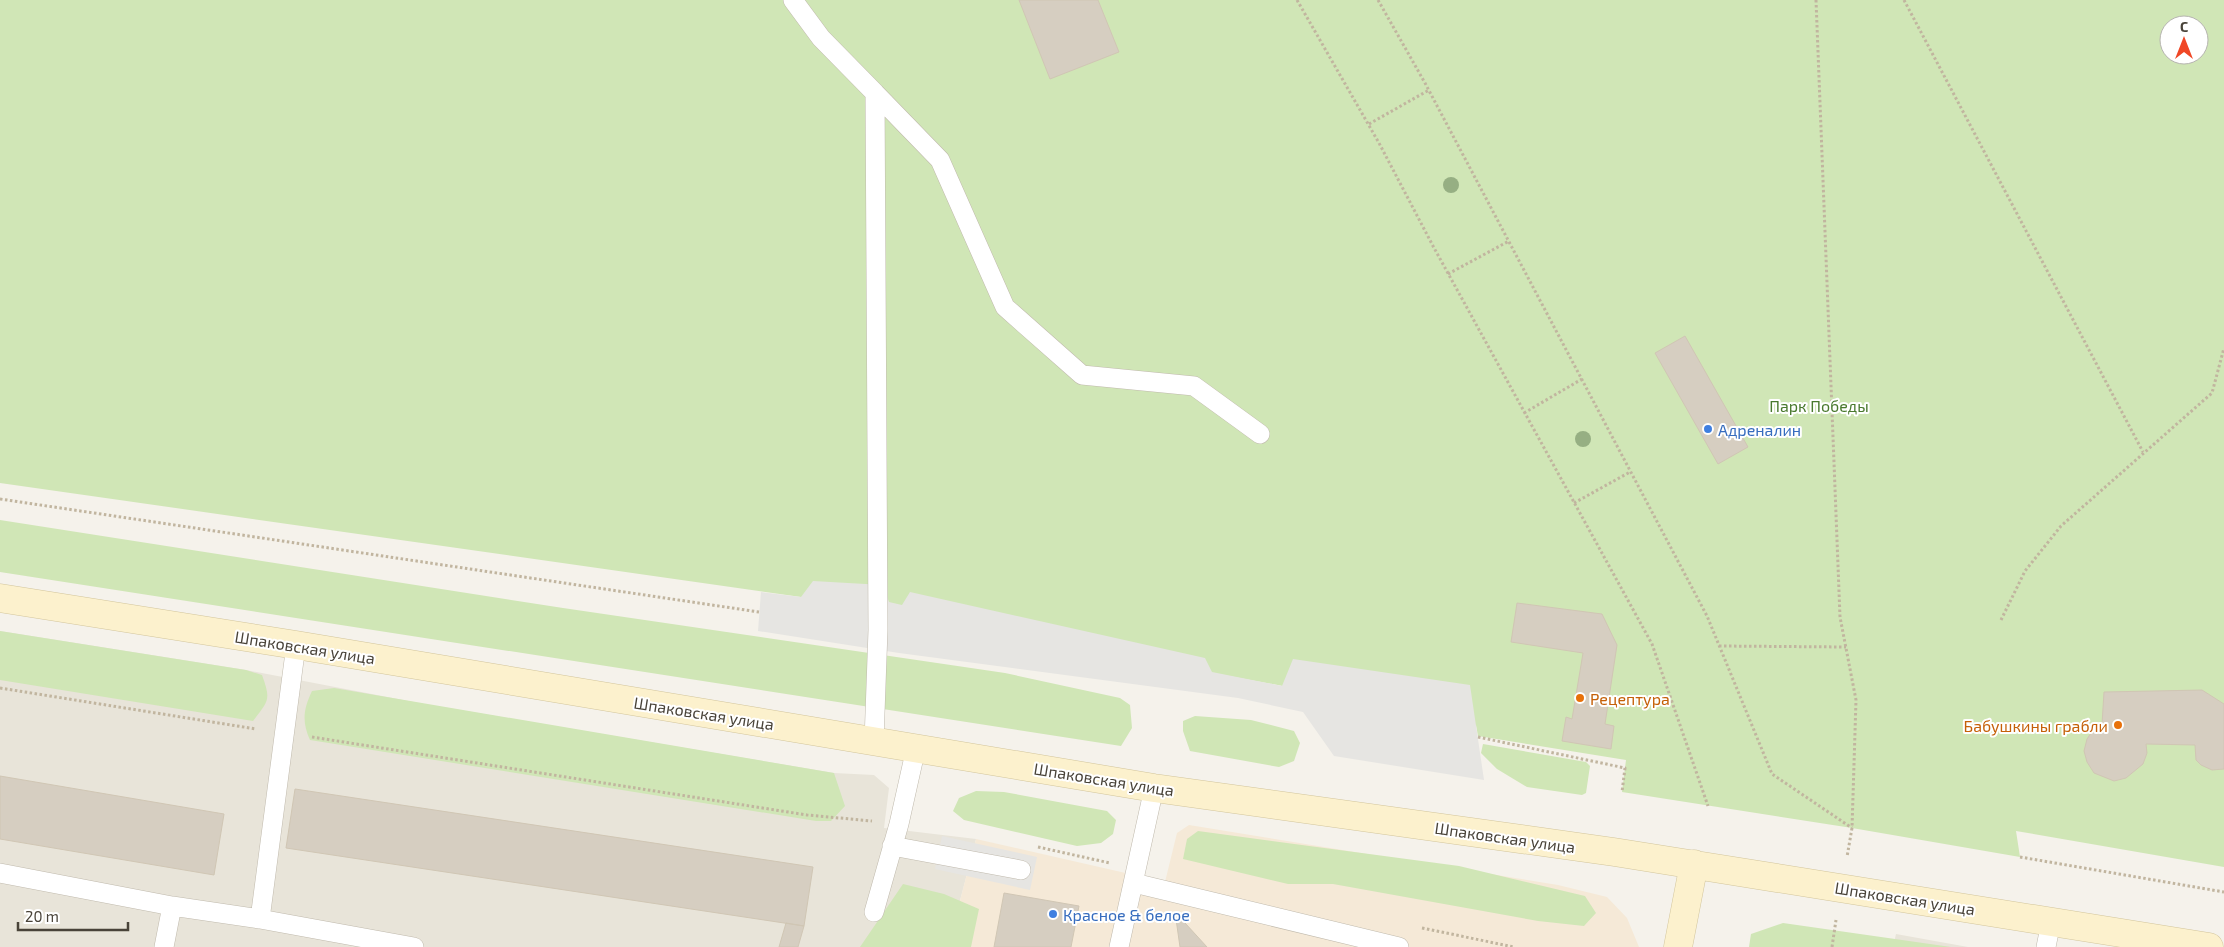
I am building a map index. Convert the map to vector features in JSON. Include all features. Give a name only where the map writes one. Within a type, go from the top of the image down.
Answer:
[{"type":"main road","name":"Шпаковская улица","points":[[0,598],[296,645],[1154,788],[1694,864],[1841,888],[2048,934],[2210,947]]},
{"type":"main road","points":[[1678,947],[1694,864]]},
{"type":"lane","points":[[793,0],[821,38],[940,160],[1005,307],[1082,375],[1194,386],[1260,434]]},
{"type":"lane","points":[[874,741],[878,630],[875,93]]},
{"type":"lane","points":[[260,919],[296,645]]},
{"type":"lane","points":[[874,912],[899,824],[916,748]]},
{"type":"lane","points":[[1119,947],[1154,788]]},
{"type":"lane","points":[[892,846],[1021,870]]},
{"type":"lane","points":[[0,873],[172,906],[260,919],[414,947]]},
{"type":"lane","points":[[1136,876],[1399,947]]},
{"type":"lane","points":[[164,947],[172,906]]},
{"type":"path","points":[[1298,0],[1368,124],[1448,274],[1652,644],[1708,806]]},
{"type":"path","points":[[1378,0],[1429,90],[1706,616],[1772,774],[1852,828]]},
{"type":"path","points":[[1816,0],[1840,617],[1856,700],[1852,828],[1832,947]]},
{"type":"path","points":[[1904,0],[2143,452]]},
{"type":"path","points":[[1368,124],[1429,90]]},
{"type":"path","points":[[1448,274],[1509,241]]},
{"type":"path","points":[[2001,620],[2025,571],[2061,526],[2212,392],[2224,348]]},
{"type":"path","points":[[1524,413],[1582,379]]},
{"type":"path","points":[[1574,503],[1630,472]]},
{"type":"path","points":[[0,499],[759,612]]},
{"type":"path","points":[[1719,646],[1846,647]]},
{"type":"path","points":[[0,688],[807,815],[899,824]]},
{"type":"path","points":[[1478,737],[1625,768],[1622,792]]},
{"type":"path","points":[[1031,845],[1136,876]]},
{"type":"path","points":[[2020,857],[2224,892]]},
{"type":"path","points":[[1418,927],[1514,947]]},
{"type":"shaded area","points":[[813,581],[883,585],[889,602],[902,605],[910,592],[1205,658],[1212,672],[1282,686],[1293,659],[1470,685],[1484,780],[1334,756],[1303,712],[1238,698],[899,653],[758,631],[761,592],[801,597]]},
{"type":"shaded area","points":[[0,631],[246,670],[424,704],[834,773],[874,775],[889,788],[884,828],[976,839],[948,947],[0,947]]},
{"type":"shaded area","points":[[1189,825],[1558,885],[1607,897],[1627,918],[1639,947],[948,947],[976,839],[1165,882],[1177,833]]},
{"type":"shaded area","points":[[942,836],[1037,857],[1030,890],[935,869]]},
{"type":"shaded area","points":[[1896,934],[1968,947],[1893,947]]},
{"type":"green space","name":"Парк Победы","points":[[0,0],[2224,0],[2224,867],[2016,831],[2020,857],[1852,828],[1622,792],[1626,760],[1478,736],[1476,725],[1409,706],[1283,684],[1283,686],[801,597],[0,483]]},
{"type":"green space","points":[[0,520],[563,608],[1005,673],[1120,698],[1130,705],[1132,728],[1121,746],[0,572]]},
{"type":"green space","points":[[0,631],[246,670],[262,675],[267,690],[267,700],[253,721],[0,680]]},
{"type":"green space","points":[[334,688],[834,773],[845,806],[831,821],[816,821],[310,740],[305,716],[312,691]]},
{"type":"green space","points":[[1195,716],[1251,720],[1294,731],[1300,743],[1294,761],[1279,767],[1190,751],[1183,731],[1183,721]]},
{"type":"green space","points":[[1483,744],[1586,762],[1590,766],[1586,793],[1582,795],[1527,787],[1497,769],[1481,753]]},
{"type":"green space","points":[[976,791],[1004,792],[1107,811],[1116,820],[1113,834],[1101,843],[1077,846],[964,820],[953,811],[959,798]]},
{"type":"green space","points":[[1198,831],[1459,866],[1585,896],[1596,913],[1584,926],[1538,921],[1333,884],[1288,884],[1183,859],[1187,839]]},
{"type":"green space","points":[[903,884],[944,894],[979,909],[971,947],[860,947]]},
{"type":"green space","points":[[1783,923],[1951,947],[1749,947],[1751,934]]},
{"type":"building","points":[[1019,0],[1098,0],[1119,52],[1050,79]]},
{"type":"building","points":[[1685,336],[1748,447],[1718,464],[1655,353]]},
{"type":"building","points":[[1517,603],[1602,614],[1617,645],[1605,724],[1614,726],[1611,749],[1562,741],[1566,717],[1572,719],[1583,653],[1511,642]]},
{"type":"building","points":[[2202,690],[2224,704],[2224,769],[2212,770],[2201,765],[2196,760],[2195,745],[2146,744],[2147,753],[2143,764],[2126,778],[2114,781],[2094,773],[2087,762],[2084,751],[2087,739],[2093,730],[2102,724],[2104,692]]},
{"type":"building","points":[[0,776],[224,814],[214,875],[0,839]]},
{"type":"building","points":[[295,789],[813,867],[804,926],[286,848]]},
{"type":"building","points":[[1004,893],[1079,906],[1071,947],[994,947]]},
{"type":"building","points":[[1175,912],[1207,947],[1180,947]]},
{"type":"building","points":[[786,923],[804,926],[798,947],[779,947]]},
{"type":"place","name":"Адреналин","points":[[1708,429]]},
{"type":"place","name":"Рецептура","points":[[1580,698]]},
{"type":"place","name":"Бабушкины грабли","points":[[2118,725]]},
{"type":"place","name":"Красное & белое","points":[[1053,914]]}]
